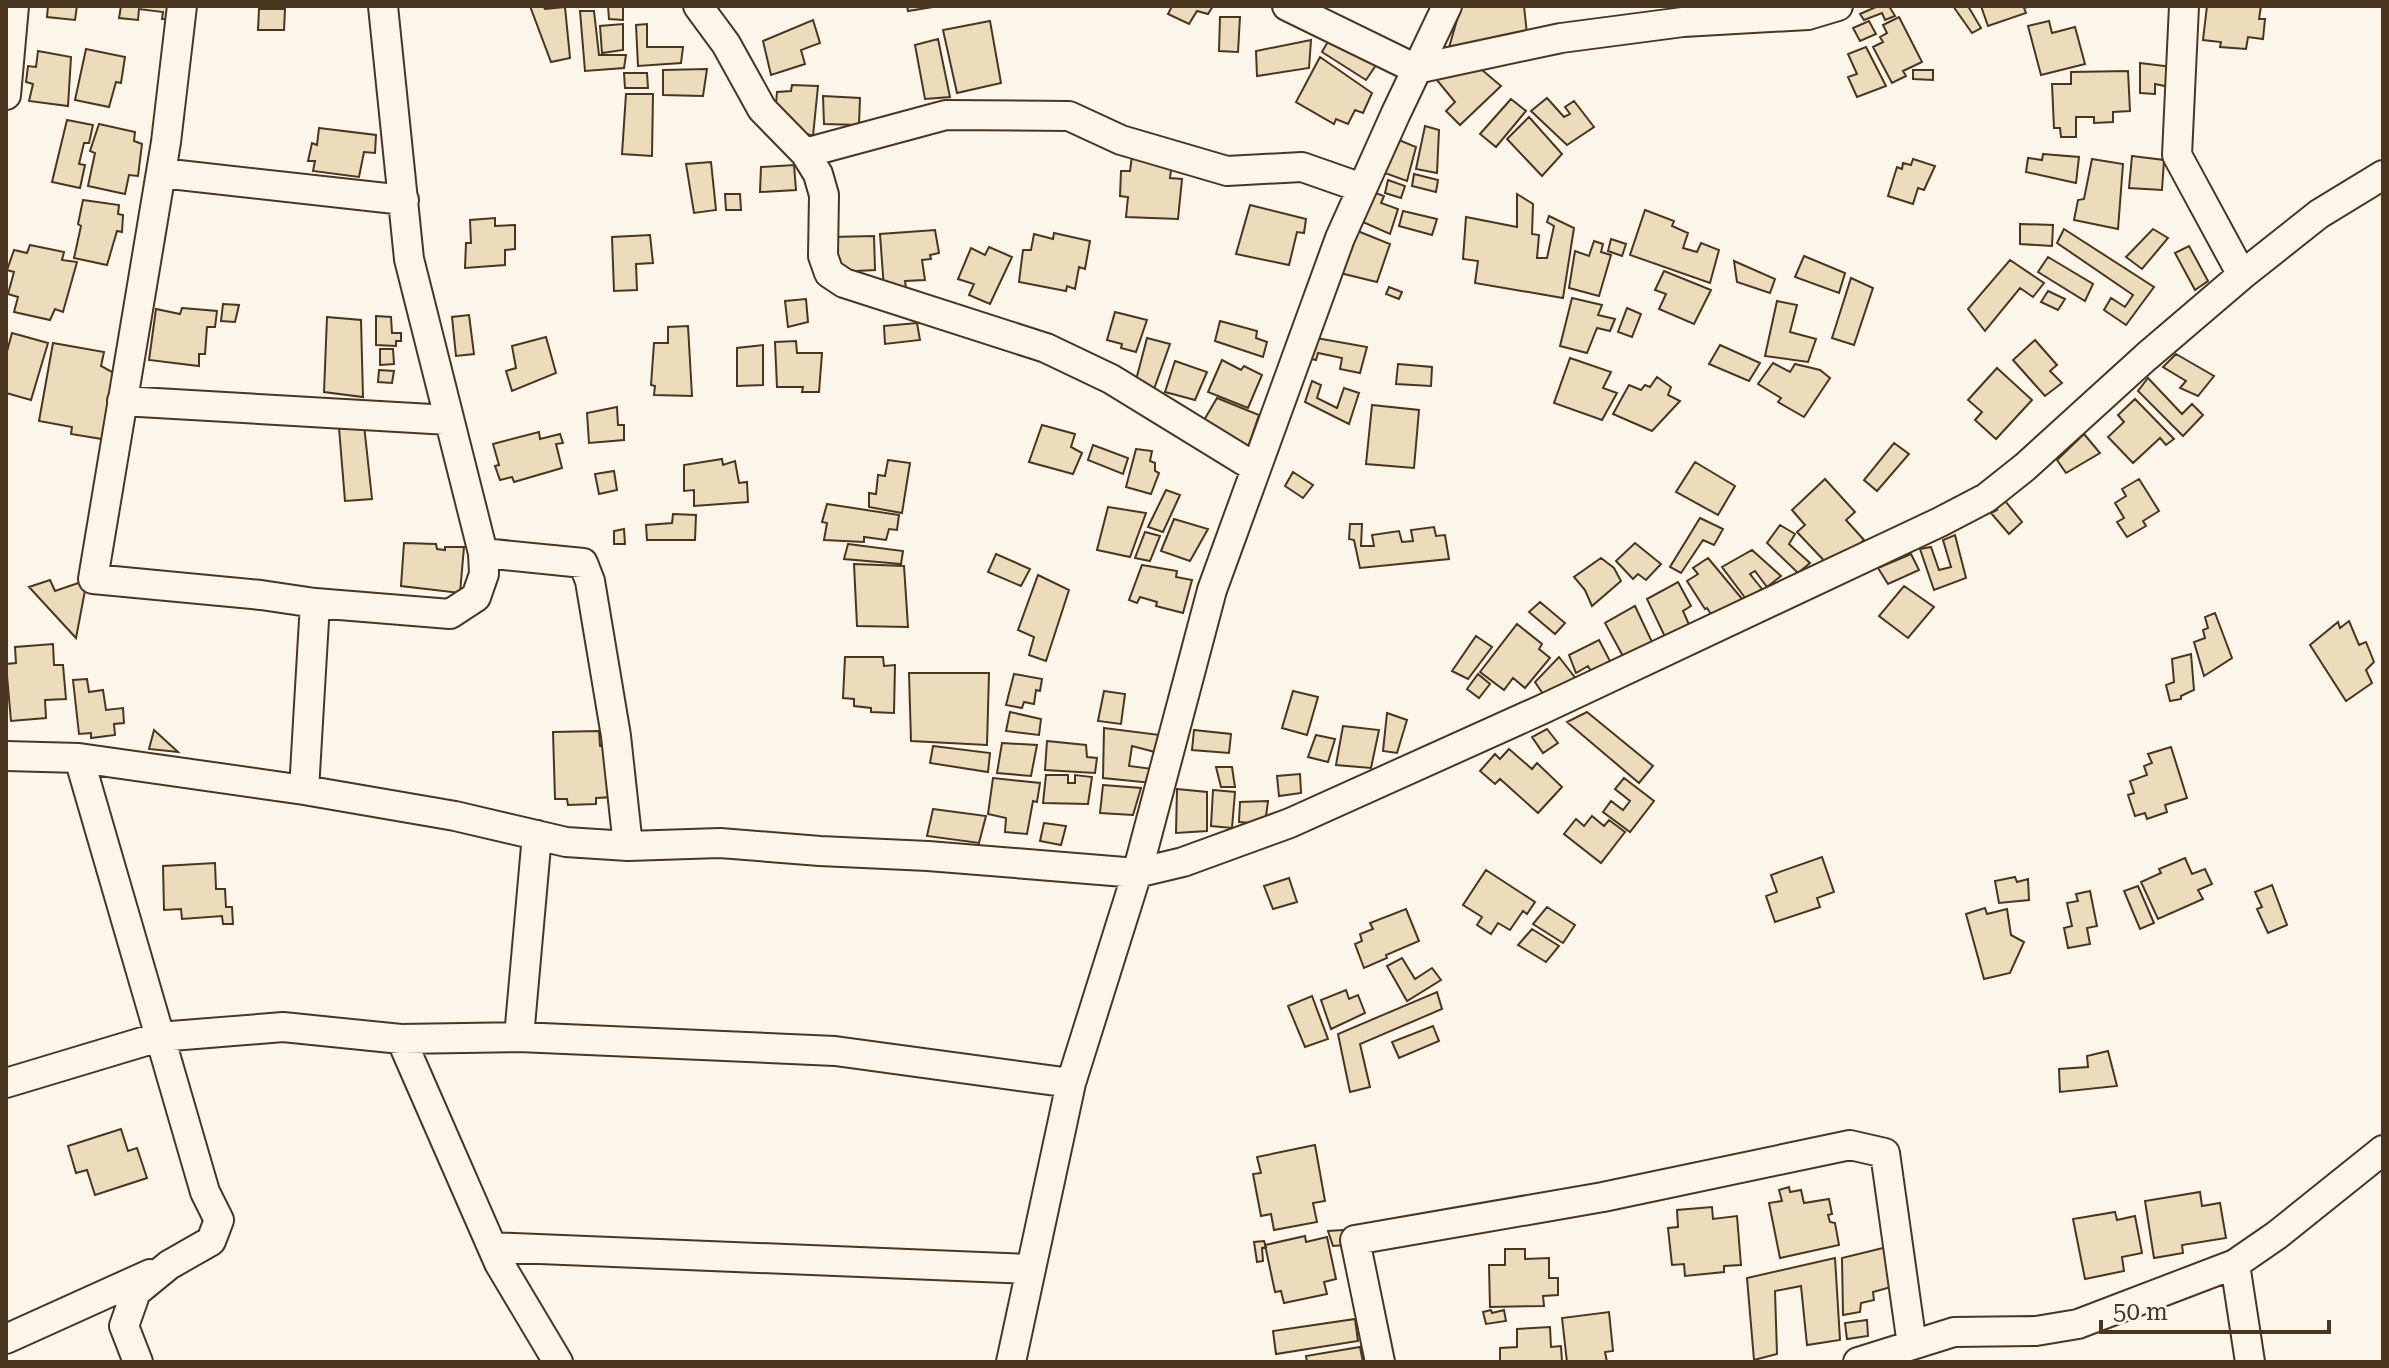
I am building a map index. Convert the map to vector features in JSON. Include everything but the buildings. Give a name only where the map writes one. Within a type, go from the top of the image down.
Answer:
[{"type":"street","points":[[6,95],[14,6]]},
{"type":"street","points":[[182,6],[161,173],[93,579],[450,614],[476,597],[484,574],[483,553],[409,259],[383,6]]},
{"type":"street","points":[[698,6],[726,44],[762,109],[805,153],[818,174],[824,195],[823,256],[829,273],[844,283],[1046,348],[1111,379],[1256,468]]},
{"type":"street","points":[[1287,6],[1416,69],[1561,38],[1683,22],[1808,15],[1838,6]]},
{"type":"street","points":[[1011,1362],[1071,1083],[1137,873],[1212,590],[1309,319],[1362,188],[1447,6]]},
{"type":"street","points":[[2184,6],[2177,155],[2242,275]]},
{"type":"street","points":[[805,153],[946,115],[1069,116],[1121,140],[1227,171],[1302,167],[1362,188]]},
{"type":"street","points":[[161,173],[404,200]]},
{"type":"street","points":[[6,756],[79,758],[304,790],[455,816],[566,842],[628,846],[720,843],[1137,873],[1183,862],[1290,823],[1369,788],[1543,709],[1986,498],[2242,275],[2319,214],[2383,175]]},
{"type":"street","points":[[122,401],[449,420]]},
{"type":"street","points":[[483,553],[583,563],[590,581],[616,736],[628,846]]},
{"type":"street","points":[[304,790],[315,603]]},
{"type":"street","points":[[6,1339],[169,1265],[211,1241],[219,1220],[205,1192],[79,758]]},
{"type":"street","points":[[519,1037],[537,835]]},
{"type":"street","points":[[6,1083],[159,1037],[283,1027],[401,1039],[519,1037],[835,1051],[1071,1083]]},
{"type":"street","points":[[401,1039],[492,1247],[558,1362]]},
{"type":"street","points":[[1380,1362],[1355,1240],[1603,1197],[1850,1145],[1885,1153],[1897,1353]]},
{"type":"street","points":[[1858,1362],[1897,1353],[1954,1332],[2036,1331],[2078,1324],[2235,1264],[2277,1235],[2383,1150]]},
{"type":"street","points":[[492,1247],[1029,1269]]},
{"type":"street","points":[[2235,1264],[2250,1362]]},
{"type":"street","points":[[138,1362],[124,1326],[136,1292],[169,1265]]}]
